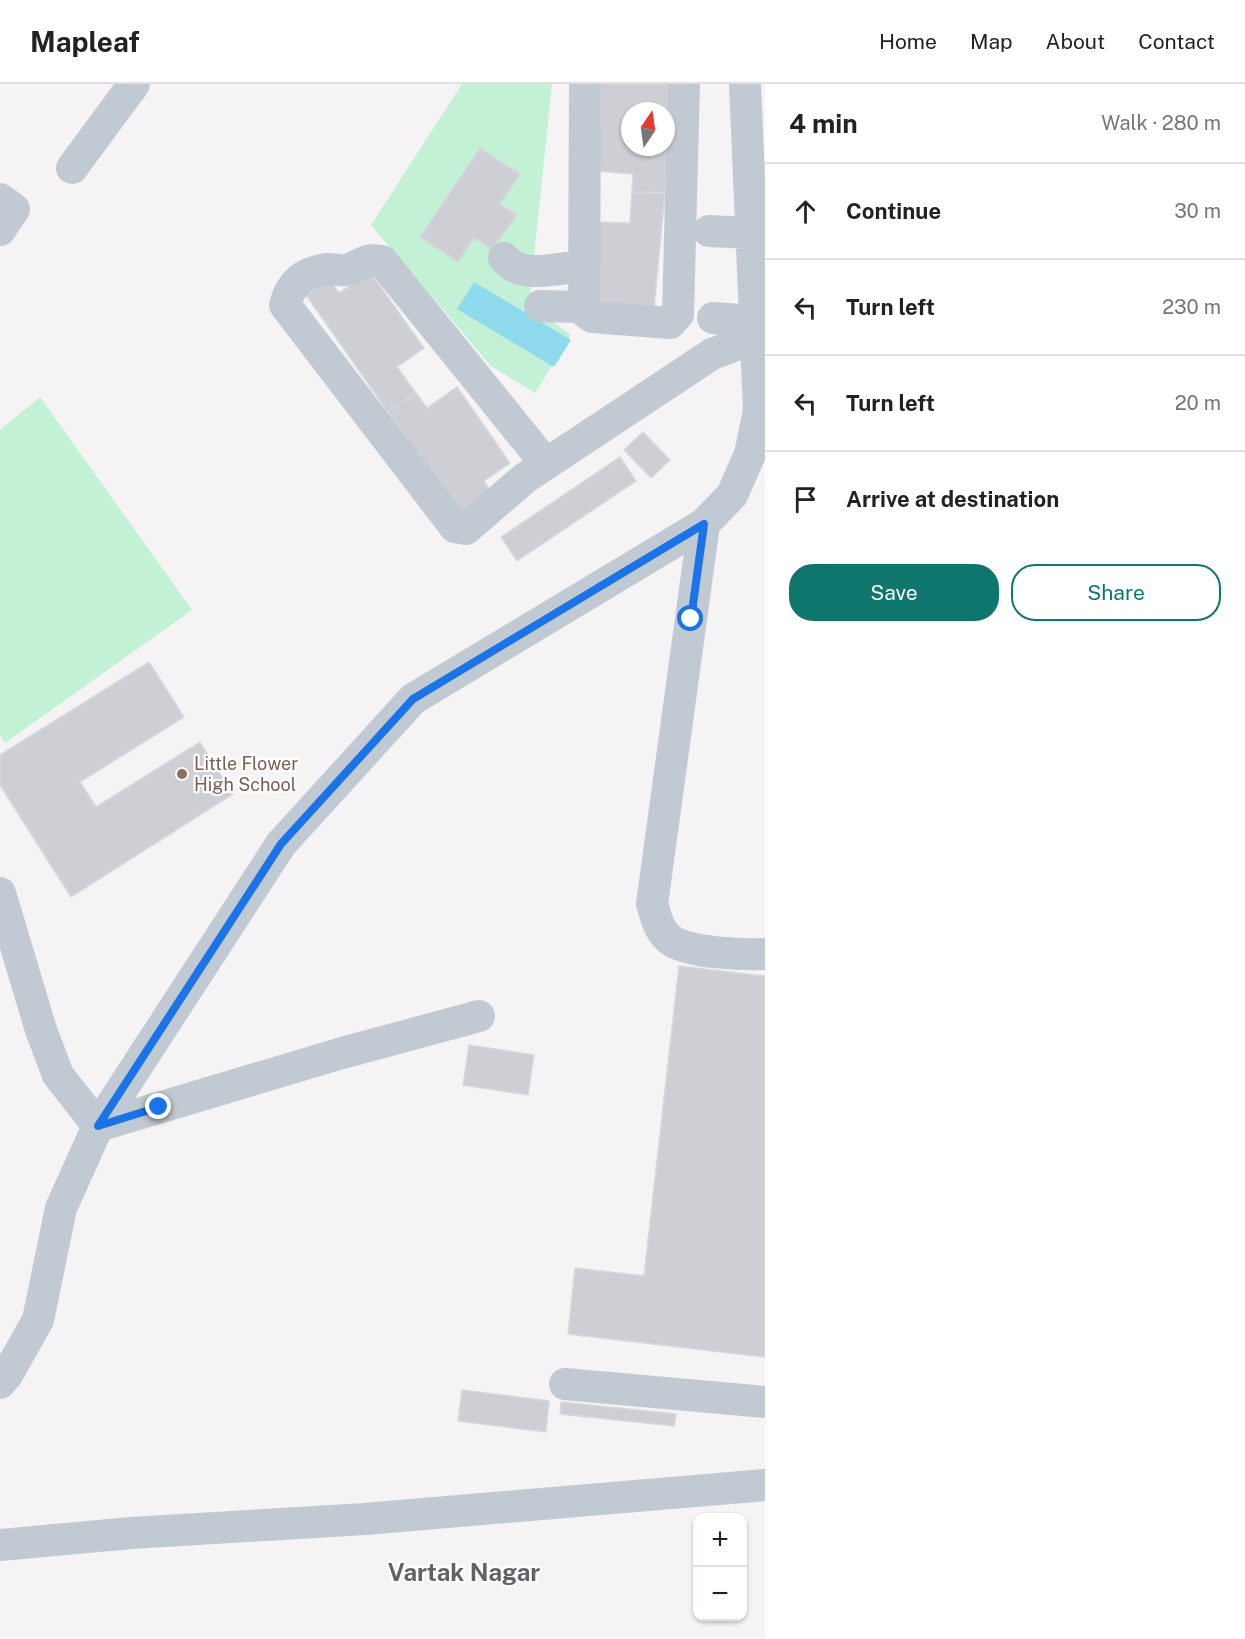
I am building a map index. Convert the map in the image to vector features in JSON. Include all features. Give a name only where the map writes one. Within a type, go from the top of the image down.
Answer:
[{"type":"street","points":[[72,168],[134,84]]},
{"type":"street","points":[[585,92],[575,257],[584,311],[592,317],[670,324],[678,314],[684,84]]},
{"type":"street","points":[[0,1383],[7,1375],[38,1320],[61,1208],[98,1126],[281,844],[413,699],[704,524],[732,495],[750,454],[759,411],[759,340],[745,84]]},
{"type":"street","points":[[0,199],[14,209],[0,230]]},
{"type":"street","points":[[710,231],[752,233]]},
{"type":"street","points":[[504,258],[515,267],[541,271],[556,268],[575,257]]},
{"type":"street","points":[[546,464],[382,261],[369,259],[345,270],[309,272],[289,290],[285,305],[455,526],[466,529],[525,478],[712,354],[759,340]]},
{"type":"street","points":[[540,306],[584,307]]},
{"type":"street","points":[[713,318],[759,340]]},
{"type":"street","points":[[704,524],[652,904],[660,927],[671,941],[698,949],[741,955],[765,954]]},
{"type":"street","points":[[0,893],[41,1030],[58,1075],[98,1126]]},
{"type":"street","points":[[98,1126],[342,1053],[479,1016]]},
{"type":"street","points":[[565,1384],[765,1402]]},
{"type":"street","points":[[0,1545],[131,1533],[365,1519],[765,1485]]},
{"type":"green space","points":[[462,84],[552,84],[529,304],[571,335],[535,393],[491,366],[371,225]]},
{"type":"green space","points":[[40,397],[192,610],[5,743],[0,735],[0,430]]},
{"type":"water","points":[[474,282],[571,340],[554,367],[457,309]]},
{"type":"building","points":[[600,84],[670,84],[669,102],[621,102],[621,156],[667,156],[665,193],[632,192],[633,174],[596,171]]},
{"type":"building","points":[[480,148],[520,174],[500,204],[517,215],[492,250],[474,238],[458,262],[420,237]]},
{"type":"building","points":[[632,192],[665,193],[653,318],[598,312],[598,222],[630,223]]},
{"type":"building","points":[[370,272],[424,348],[397,367],[416,393],[388,412],[306,295],[329,279],[339,293]]},
{"type":"building","points":[[457,387],[510,463],[484,481],[495,499],[464,520],[388,412],[416,393],[427,408]]},
{"type":"building","points":[[643,432],[670,460],[651,478],[624,450]]},
{"type":"building","points":[[620,457],[636,481],[517,561],[501,537]]},
{"type":"building","points":[[149,662],[184,717],[80,782],[96,807],[200,742],[233,794],[71,897],[0,785],[0,755]]},
{"type":"building","points":[[679,966],[765,976],[765,1357],[568,1334],[575,1268],[644,1276]]},
{"type":"building","points":[[469,1045],[534,1055],[528,1095],[463,1085]]},
{"type":"building","points":[[462,1390],[549,1401],[546,1432],[458,1421]]},
{"type":"building","points":[[561,1402],[676,1414],[674,1426],[560,1414]]},
{"type":"place","name":"Little Flower High School","points":[[182,774]]},
{"type":"district","name":"Vartak Nagar","points":[[464,1573]]},
{"type":"route","points":[[159,1107],[98,1126],[281,844],[413,699],[704,524],[691,619]]}]
